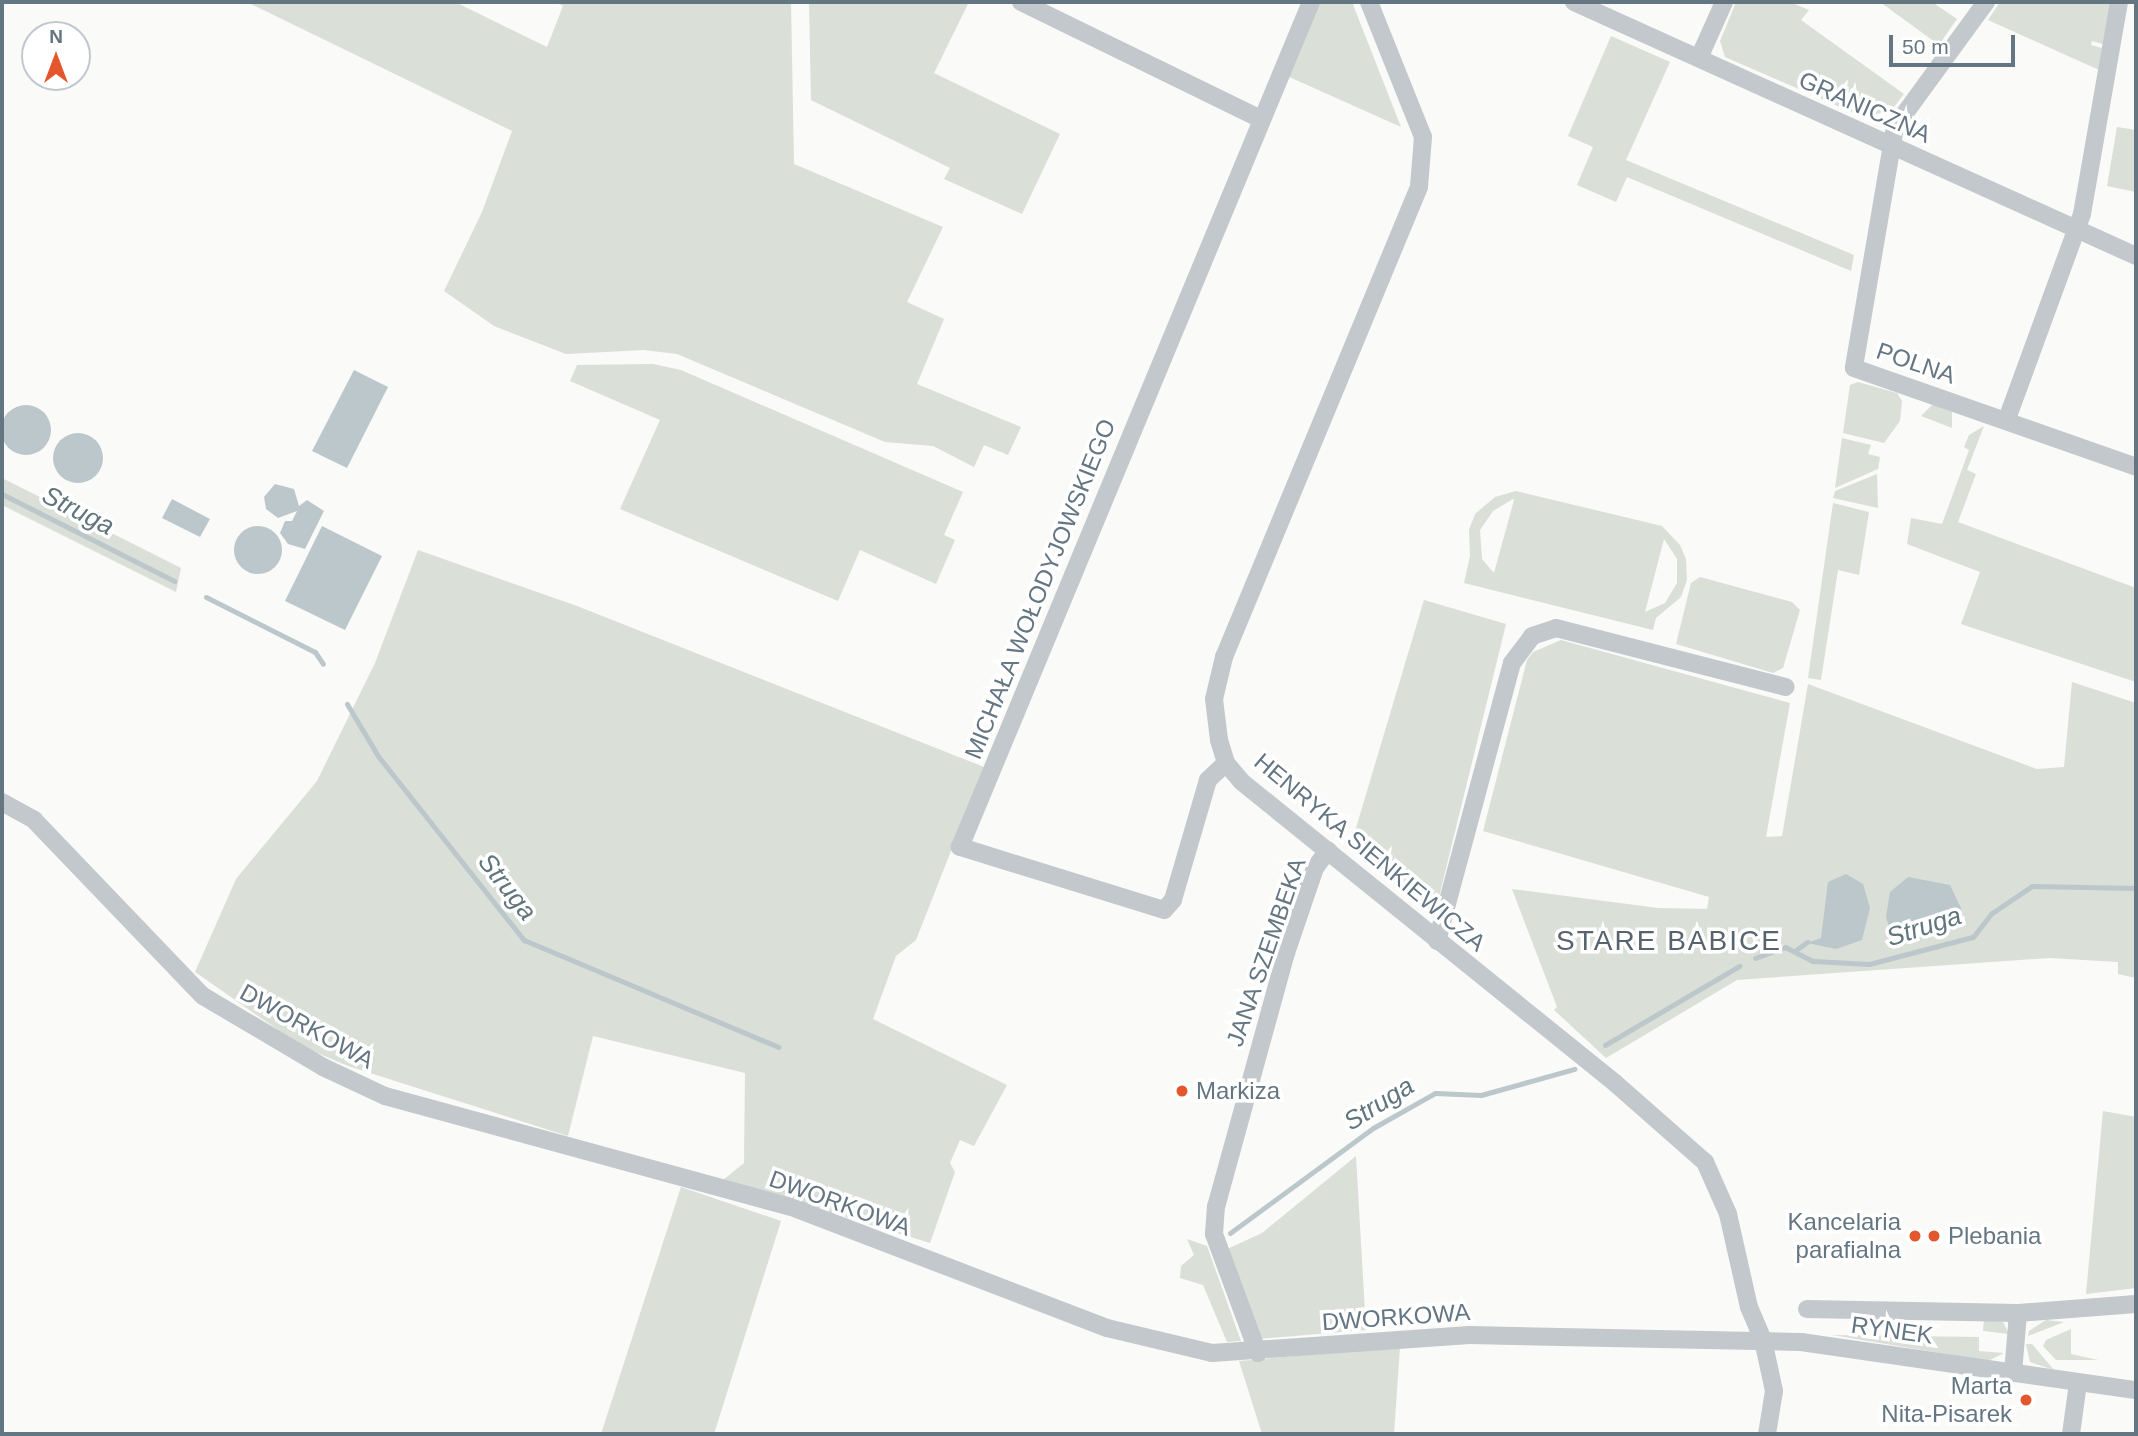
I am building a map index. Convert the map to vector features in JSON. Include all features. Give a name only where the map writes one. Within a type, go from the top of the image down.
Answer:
[{"type":"street","points":[[1021,2],[1261,119]]},
{"type":"street","name":"MICHAŁA WOŁODYJOWSKIEGO","points":[[1226,763],[1208,780],[1173,900],[1164,910],[960,847],[1311,2]]},
{"type":"street","name":"HENRYKA SIENKIEWICZA","points":[[1369,2],[1423,137],[1419,187],[1224,657],[1214,699],[1226,763],[1242,782],[1615,1083],[1705,1162],[1728,1214],[1749,1307],[1763,1340],[1773,1391],[1767,1434]]},
{"type":"street","name":"GRANICZNA","points":[[1574,2],[2136,256]]},
{"type":"street","points":[[1699,58],[1724,2]]},
{"type":"street","name":"POLNA","points":[[1986,2],[1895,127],[1854,368],[2007,419],[2136,467]]},
{"type":"street","points":[[2007,419],[2076,230],[2119,2]]},
{"type":"street","points":[[1437,941],[1512,663],[1532,636],[1556,628],[1786,687]]},
{"type":"street","name":"DWORKOWA","points":[[2,802],[34,821],[203,996],[323,1067],[385,1096],[797,1209],[1107,1328],[1191,1350],[1258,1353],[1469,1335],[1763,1340]]},
{"type":"street","name":"JANA SZEMBEKA","points":[[1258,1353],[1214,1234],[1216,1207],[1286,953],[1315,867],[1328,850]]},
{"type":"street","name":"RYNEK","points":[[1807,1309],[2018,1313],[2136,1304]]},
{"type":"street","points":[[2013,1373],[2018,1313]]},
{"type":"street","name":"RYNEK","points":[[1763,1340],[2136,1390]]},
{"type":"street","points":[[2071,1434],[2078,1383]]},
{"type":"shaded area","points":[[247,2],[455,2],[547,47],[563,6],[556,2],[791,2],[794,164],[943,227],[907,302],[944,319],[917,384],[1021,427],[1008,455],[984,445],[974,467],[933,446],[885,442],[677,354],[644,350],[566,354],[494,326],[444,291],[482,212],[512,131]]},
{"type":"shaded area","points":[[809,2],[969,2],[934,73],[1060,134],[1022,214],[944,179],[950,168],[811,100]]},
{"type":"shaded area","points":[[1317,2],[1352,2],[1401,127],[1287,76]]},
{"type":"shaded area","points":[[1736,2],[1790,2],[1809,10],[1801,20],[1904,94],[1891,111],[1863,117],[1725,57],[1720,41]]},
{"type":"shaded area","points":[[1880,2],[1932,2],[1957,19],[1939,45]]},
{"type":"shaded area","points":[[2000,2],[2111,2],[2103,44],[2092,41],[2091,45],[2102,48],[2099,70],[1988,20]]},
{"type":"shaded area","points":[[1611,36],[1670,62],[1626,160],[1854,255],[1851,271],[1627,177],[1616,202],[1577,185],[1593,147],[1568,136]]},
{"type":"shaded area","points":[[2117,127],[2136,130],[2136,192],[2107,186]]},
{"type":"shaded area","points":[[653,364],[681,370],[963,492],[944,535],[955,540],[936,584],[860,550],[838,601],[620,509],[660,420],[570,381],[577,365]]},
{"type":"shaded area","points":[[1858,382],[1897,393],[1902,401],[1900,421],[1884,443],[1843,433],[1850,385]]},
{"type":"shaded area","points":[[1933,404],[1952,412],[1952,428],[1921,416]]},
{"type":"shaded area","points":[[1984,426],[1967,470],[1976,474],[1958,522],[2136,588],[2136,682],[1961,624],[1980,572],[1907,544],[1911,518],[1942,524],[1969,450],[1964,447],[1969,435]]},
{"type":"shaded area","points":[[1842,438],[1871,445],[1868,454],[1880,457],[1878,469],[1835,488]]},
{"type":"shaded area","points":[[1877,474],[1878,508],[1833,498],[1835,491]]},
{"type":"shaded area","points":[[2,478],[181,568],[176,592],[2,505]]},
{"type":"shaded area","points":[[1516,491],[1662,526],[1680,545],[1686,559],[1687,580],[1681,597],[1656,618],[1653,630],[1464,583],[1470,556],[1469,530],[1475,514],[1495,497]],"holes":[[[1514,500],[1494,573],[1482,559],[1480,530],[1493,511]],[[1664,539],[1677,559],[1677,583],[1665,603],[1645,612]]]},
{"type":"shaded area","points":[[1833,503],[1869,512],[1859,575],[1838,570],[1821,680],[1808,678]]},
{"type":"shaded area","points":[[418,550],[577,606],[984,767],[916,940],[896,956],[873,1019],[1007,1085],[974,1146],[960,1140],[950,1163],[955,1172],[930,1243],[723,1180],[744,1163],[745,1073],[593,1036],[568,1136],[348,1066],[301,1046],[195,972],[236,879],[317,781],[375,663]]},
{"type":"shaded area","points":[[1700,577],[1792,602],[1800,610],[1783,668],[1773,673],[1676,644],[1691,583]]},
{"type":"shaded area","points":[[1424,600],[1506,624],[1438,901],[1422,906],[1350,848]]},
{"type":"shaded area","points":[[1561,640],[1790,703],[1766,837],[1782,836],[1808,684],[2037,769],[2064,767],[2072,682],[2136,703],[2136,978],[2118,974],[2118,962],[2050,958],[1737,980],[1606,1058],[1554,1010],[1557,1007],[1512,889],[1658,908],[1707,909],[1709,897],[1483,831],[1527,660],[1533,652]]},
{"type":"shaded area","points":[[2103,1111],[2136,1117],[2136,1288],[2086,1294]]},
{"type":"shaded area","points":[[1356,1156],[1366,1330],[1257,1339],[1223,1251],[1262,1233]]},
{"type":"shaded area","points":[[681,1187],[781,1221],[714,1434],[601,1434]]},
{"type":"shaded area","points":[[1187,1239],[1207,1246],[1241,1341],[1227,1342],[1203,1285],[1180,1278],[1181,1266],[1194,1255]]},
{"type":"shaded area","points":[[1984,1318],[2003,1322],[2009,1334],[1983,1331]]},
{"type":"shaded area","points":[[2046,1320],[2064,1322],[2028,1336],[2029,1331]]},
{"type":"shaded area","points":[[2071,1329],[2071,1354],[2098,1360],[2056,1360],[2043,1346],[2046,1340]]},
{"type":"shaded area","points":[[1832,1335],[1979,1337],[1979,1351],[2004,1353],[1988,1361]]},
{"type":"shaded area","points":[[2026,1344],[2032,1344],[2054,1370],[2030,1362]]},
{"type":"shaded area","points":[[1400,1347],[1394,1434],[1262,1434],[1239,1361]]},
{"type":"water","points":[[354,370],[388,387],[347,468],[312,451]]},
{"type":"water","points":[[26,405],[44,412],[51,430],[44,448],[26,455],[8,448],[1,430],[8,412]]},
{"type":"water","points":[[78,433],[96,440],[103,458],[96,476],[78,483],[60,476],[53,458],[60,440]]},
{"type":"water","points":[[275,484],[294,489],[299,506],[307,500],[324,511],[305,549],[288,544],[280,533],[285,521],[292,521],[297,511],[278,518],[266,509],[264,497]]},
{"type":"water","points":[[172,499],[210,519],[200,537],[162,518]]},
{"type":"water","points":[[258,526],[267,527],[275,533],[281,541],[281,559],[275,567],[267,573],[258,574],[249,573],[241,567],[235,559],[234,550],[235,541],[241,533],[249,527]]},
{"type":"water","points":[[322,526],[382,556],[345,630],[285,601]]},
{"type":"water","points":[[1846,874],[1863,884],[1870,908],[1862,940],[1836,949],[1807,943],[1821,938],[1828,882]]},
{"type":"water","points":[[1908,877],[1950,885],[1961,908],[1955,929],[1892,937],[1886,917],[1890,892]]},
{"type":"waterway","name":"Struga","points":[[2,494],[174,581]]},
{"type":"waterway","name":"Struga","points":[[206,597],[315,652],[323,664]]},
{"type":"waterway","name":"Struga","points":[[347,704],[378,756],[524,940],[778,1047]]},
{"type":"waterway","name":"Struga","points":[[1755,958],[1785,947],[1813,961],[1869,964],[1973,937],[1992,913],[2032,886],[2136,888]]},
{"type":"waterway","points":[[1796,950],[1807,942]]},
{"type":"waterway","name":"Struga","points":[[1605,1045],[1739,966]]},
{"type":"waterway","name":"Struga","points":[[1230,1233],[1373,1128],[1435,1093],[1481,1095],[1574,1069]]},
{"type":"place","name":"Markiza","points":[[1182,1091]]},
{"type":"place","name":"Kancelaria parafialna","points":[[1915,1236]]},
{"type":"place","name":"Plebania","points":[[1934,1236]]},
{"type":"place","name":"Marta Nita-Pisarek","points":[[2026,1400]]},
{"type":"district","name":"STARE BABICE","points":[[1669,941]]}]
